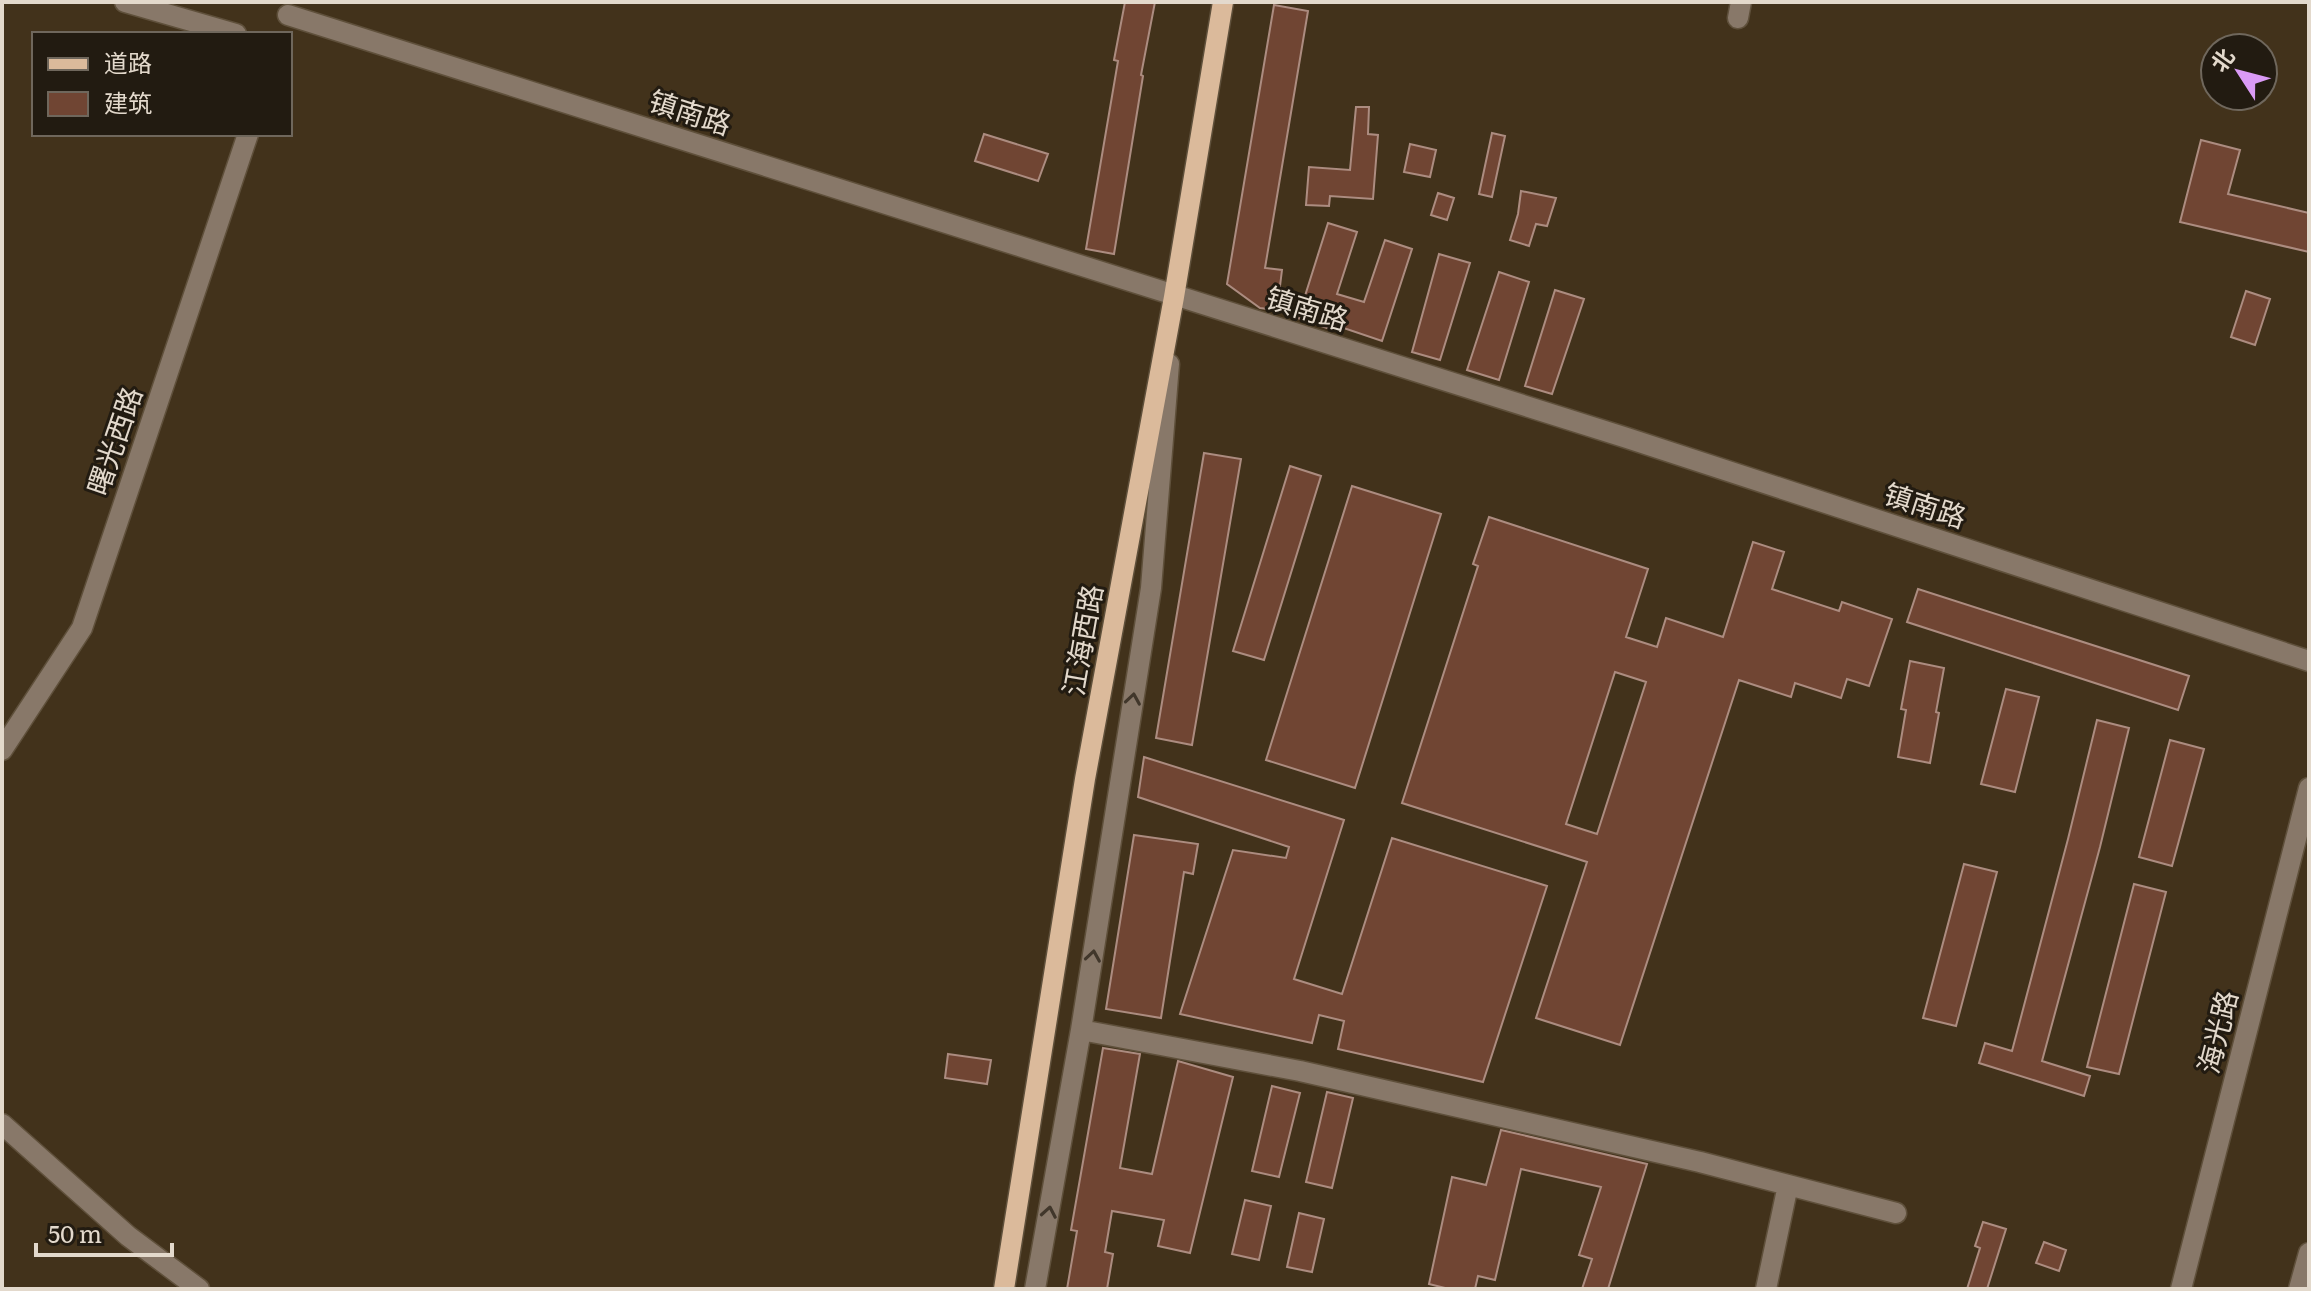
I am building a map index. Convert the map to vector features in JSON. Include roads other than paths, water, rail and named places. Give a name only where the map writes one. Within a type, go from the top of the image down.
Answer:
[{"type":"main road","name":"江海西路","points":[[1004,1289],[1085,779],[1174,297],[1223,2]]},
{"type":"street","points":[[125,2],[229,32]]},
{"type":"street","name":"镇南路","points":[[287,17],[1627,438],[2309,661]]},
{"type":"street","name":"曙光西路","points":[[2,750],[82,628],[247,136]]},
{"type":"street","points":[[1035,1289],[1081,1030],[1151,588],[1174,297]]},
{"type":"street","name":"海光路","points":[[2181,1289],[2309,788]]},
{"type":"street","points":[[1081,1030],[1300,1071],[1700,1162],[1896,1213]]},
{"type":"street","points":[[2,1124],[128,1236],[199,1289]]},
{"type":"street","points":[[1766,1289],[1788,1185]]},
{"type":"street","points":[[2299,1289],[2309,1253]]}]
